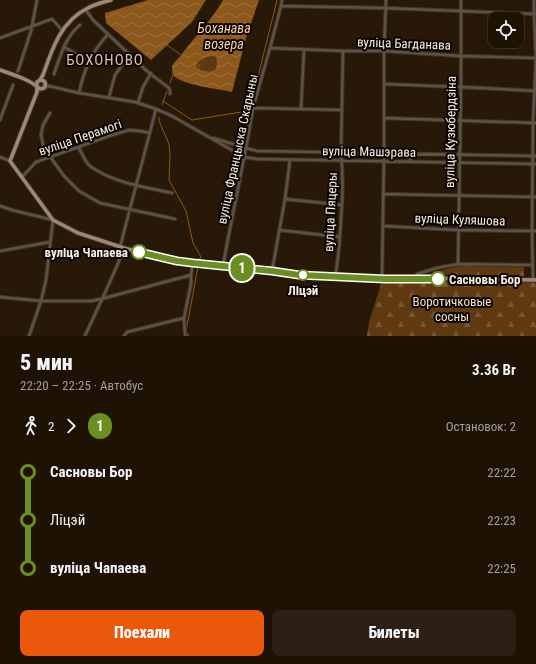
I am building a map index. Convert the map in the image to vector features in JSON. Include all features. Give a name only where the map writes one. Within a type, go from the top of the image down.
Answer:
[{"type":"main road","points":[[40,87],[37,84],[43,75],[62,30],[73,18],[85,9],[111,0]]},
{"type":"main road","points":[[0,70],[29,81],[40,87]]},
{"type":"main road","points":[[43,75],[45,82]]},
{"type":"main road","points":[[29,81],[42,80],[45,82]]},
{"type":"main road","points":[[45,82],[45,85],[40,87],[37,92],[10,162],[53,220],[78,233],[164,258],[193,263],[299,275],[382,279],[414,278],[535,280]]},
{"type":"street","points":[[18,71],[31,31],[37,0]]},
{"type":"street","name":"вуліца Францыска Скарыны","points":[[223,266],[253,108],[282,0]]},
{"type":"street","points":[[382,279],[384,51],[386,0]]},
{"type":"street","name":"вуліца Кузюбердзіна","points":[[458,264],[461,0]]},
{"type":"street","points":[[534,0],[536,58],[535,123],[533,143],[535,156],[533,265],[535,280]]},
{"type":"street","points":[[281,6],[385,8],[535,14]]},
{"type":"street","points":[[85,9],[93,20],[169,88],[170,94]]},
{"type":"street","points":[[0,38],[52,19],[62,30]]},
{"type":"street","points":[[54,74],[70,35],[80,25]]},
{"type":"street","points":[[79,93],[84,72],[89,61],[108,34]]},
{"type":"street","points":[[64,47],[89,61]]},
{"type":"street","name":"вуліца Багданава","points":[[270,48],[384,51],[461,56],[536,58]]},
{"type":"street","points":[[301,109],[304,50]]},
{"type":"street","name":"вуліца Пяцеры","points":[[335,277],[340,237],[343,183],[341,152],[343,51]]},
{"type":"street","points":[[109,97],[115,75],[130,54]]},
{"type":"street","points":[[138,103],[143,87],[151,73]]},
{"type":"street","name":"вуліца Машэрава","points":[[45,82],[49,86],[79,93],[138,103],[156,109],[172,116],[244,157],[290,160],[535,164]]},
{"type":"street","points":[[384,84],[535,91]]},
{"type":"street","points":[[0,120],[13,85]]},
{"type":"street","points":[[40,87],[49,86]]},
{"type":"street","points":[[0,107],[4,109]]},
{"type":"street","points":[[253,108],[342,110]]},
{"type":"street","points":[[85,336],[115,272],[156,109]]},
{"type":"street","points":[[50,114],[41,135],[44,148],[64,176],[78,191],[100,203],[174,220]]},
{"type":"street","points":[[384,118],[535,123]]},
{"type":"street","name":"вуліца Перамогі","points":[[22,177],[36,162],[129,130],[150,133]]},
{"type":"street","name":"вуліца Машэрава","points":[[207,136],[257,151],[535,156]]},
{"type":"street","points":[[78,148],[89,165],[110,176],[172,193]]},
{"type":"street","points":[[410,162],[411,154]]},
{"type":"street","points":[[0,157],[10,162]]},
{"type":"street","points":[[272,271],[285,199],[290,160]]},
{"type":"street","points":[[383,194],[535,197]]},
{"type":"street","points":[[285,199],[342,205]]},
{"type":"street","points":[[0,206],[53,220],[46,280],[41,301],[29,336]]},
{"type":"street","name":"вуліца Куляшова","points":[[383,226],[458,230],[534,231]]},
{"type":"street","points":[[279,230],[340,237]]},
{"type":"street","points":[[0,251],[50,242]]},
{"type":"street","points":[[186,336],[184,318],[191,284],[193,263]]},
{"type":"street","points":[[414,278],[417,274],[458,264],[533,265]]},
{"type":"street","points":[[0,297],[41,301],[101,300],[191,275]]},
{"type":"street","points":[[106,290],[108,294],[113,296]]},
{"type":"street","points":[[124,336],[131,331],[184,318]]},
{"type":"green space","points":[[214,56],[216,57],[217,63],[216,67],[212,71],[204,71],[196,67],[199,62]]},
{"type":"green space","points":[[524,265],[524,276],[429,274],[457,266]]},
{"type":"green space","name":"Воротичковые сосны","points":[[382,281],[536,281],[536,336],[367,336],[369,322]]},
{"type":"water","name":"Боханава возера","points":[[148,0],[206,0],[192,22],[151,60],[106,23],[105,13]]},
{"type":"water","name":"Боханава возера","points":[[223,0],[259,0],[246,38],[232,92],[192,84],[177,78],[172,73],[173,64],[181,56]],"holes":[[[214,56],[216,57],[216,67],[212,71],[204,71],[196,67],[197,64],[203,59]]]},
{"type":"waterway","points":[[163,101],[192,120],[248,111],[252,101],[277,0]]},
{"type":"waterway","points":[[167,45],[181,55]]},
{"type":"waterway","points":[[170,83],[173,75]]},
{"type":"waterway","points":[[162,105],[167,91]]},
{"type":"waterway","points":[[159,117],[159,121],[169,144],[169,180],[186,211],[193,243],[201,257],[199,260]]},
{"type":"waterway","points":[[189,336],[186,331],[198,267]]},
{"type":"bus line","name":"1","points":[[139,252],[177,261],[319,277],[438,279]]},
{"type":"place","name":"вуліца Чапаева","points":[[139,252]]},
{"type":"place","name":"Ліцэй","points":[[303,275]]},
{"type":"place","name":"Сасновы Бор","points":[[438,279]]},
{"type":"district","name":"БОХОНОВО","points":[[105,60]]}]
